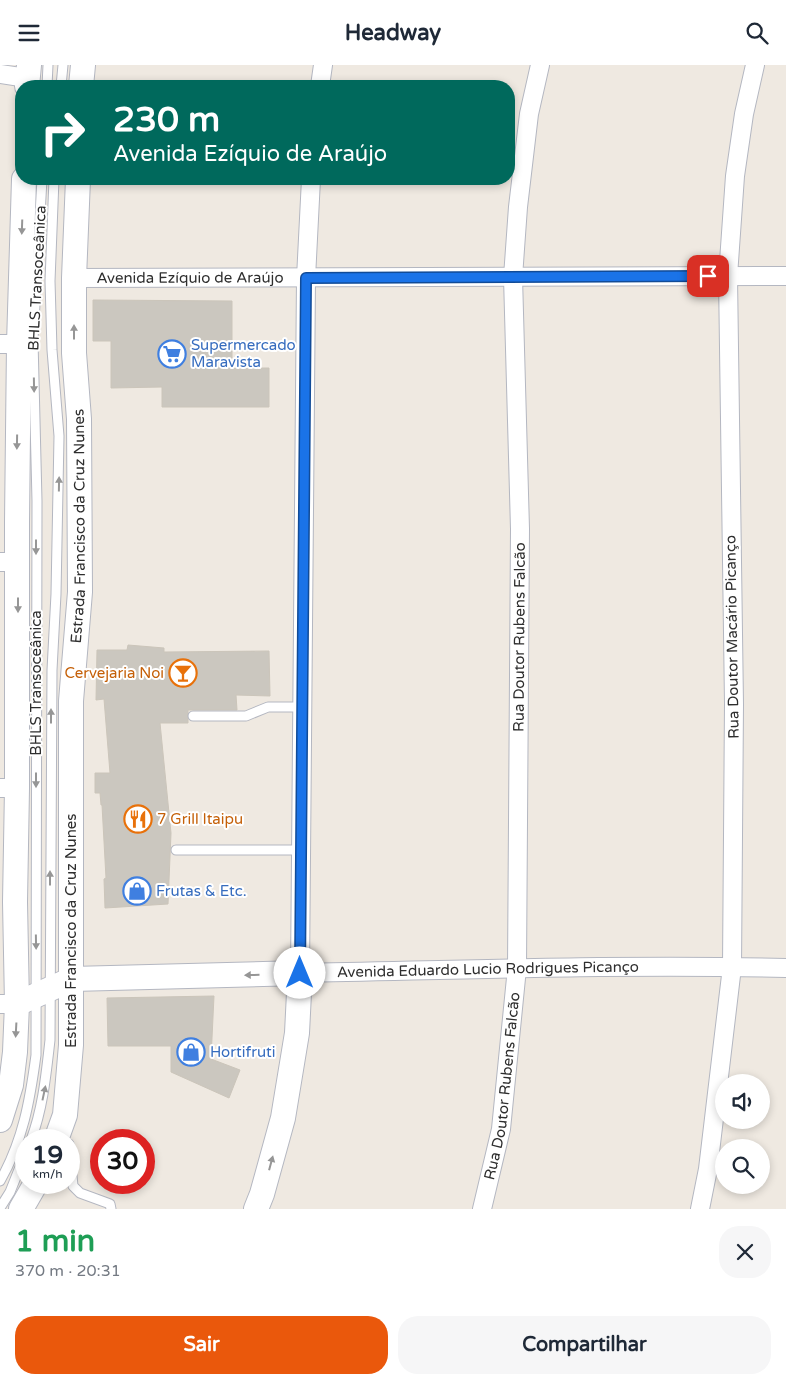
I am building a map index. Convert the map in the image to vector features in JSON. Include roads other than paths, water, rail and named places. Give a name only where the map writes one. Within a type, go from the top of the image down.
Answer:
[{"type":"main road","points":[[82,80],[83,65]]},
{"type":"main road","points":[[0,1120],[11,1085],[15,1052],[26,998],[15,902],[8,788],[9,562],[17,522],[9,344],[23,185]]},
{"type":"main road","name":"Estrada Francisco da Cruz Nunes","points":[[60,1129],[66,1115],[71,1045],[71,701],[80,592],[79,419],[74,353],[74,278],[78,185]]},
{"type":"main road","points":[[256,1209],[283,1118],[297,1033],[300,973]]},
{"type":"main road","name":"Avenida Eduardo Lucio Rodrigues Picanço","points":[[72,979],[300,973]]},
{"type":"main road","points":[[26,998],[72,979]]},
{"type":"main road","points":[[21,1209],[31,1194]]},
{"type":"street","points":[[321,80],[323,65]]},
{"type":"street","name":"Rua Doutor Rubens Falcão","points":[[482,1209],[501,1129],[517,968],[520,529],[513,277],[518,207],[529,114],[540,65]]},
{"type":"street","name":"Rua Doutor Macário Picanço","points":[[700,1209],[708,1169],[732,967],[734,704],[728,276],[735,176],[744,115],[755,65]]},
{"type":"street","points":[[0,75],[32,79]]},
{"type":"street","points":[[300,973],[306,278],[311,185]]},
{"type":"street","name":"Avenida Ezíquio de Araújo","points":[[74,278],[786,276]]},
{"type":"street","name":"Avenida Eduardo Lucio Rodrigues Picanço","points":[[300,973],[517,968],[786,968]]},
{"type":"lane","points":[[32,79],[48,65]]},
{"type":"lane","points":[[62,80],[63,65]]},
{"type":"lane","name":"BHLS Transoceânica","points":[[0,1181],[22,1132],[30,1097],[36,1055],[26,998],[37,501],[33,340],[42,185]]},
{"type":"lane","name":"BHLS Transoceânica","points":[[35,1129],[46,1084],[50,1040],[26,998],[52,670],[56,594],[60,436],[52,350],[50,281],[54,185]]},
{"type":"lane","points":[[193,716],[246,716],[268,707],[302,707]]},
{"type":"lane","points":[[176,850],[301,850]]},
{"type":"lane","points":[[66,1115],[67,1129]]},
{"type":"lane","points":[[0,1208],[15,1180]]},
{"type":"lane","points":[[80,1193],[110,1204],[112,1209]]},
{"type":"place","name":"Supermercado Maravista","points":[[172,354]]},
{"type":"place","name":"Cervejaria Noi","points":[[183,673]]},
{"type":"place","name":"7 Grill Itaipu","points":[[138,819]]},
{"type":"place","name":"Frutas & Etc.","points":[[137,891]]},
{"type":"place","name":"Hortifruti","points":[[191,1052]]}]
